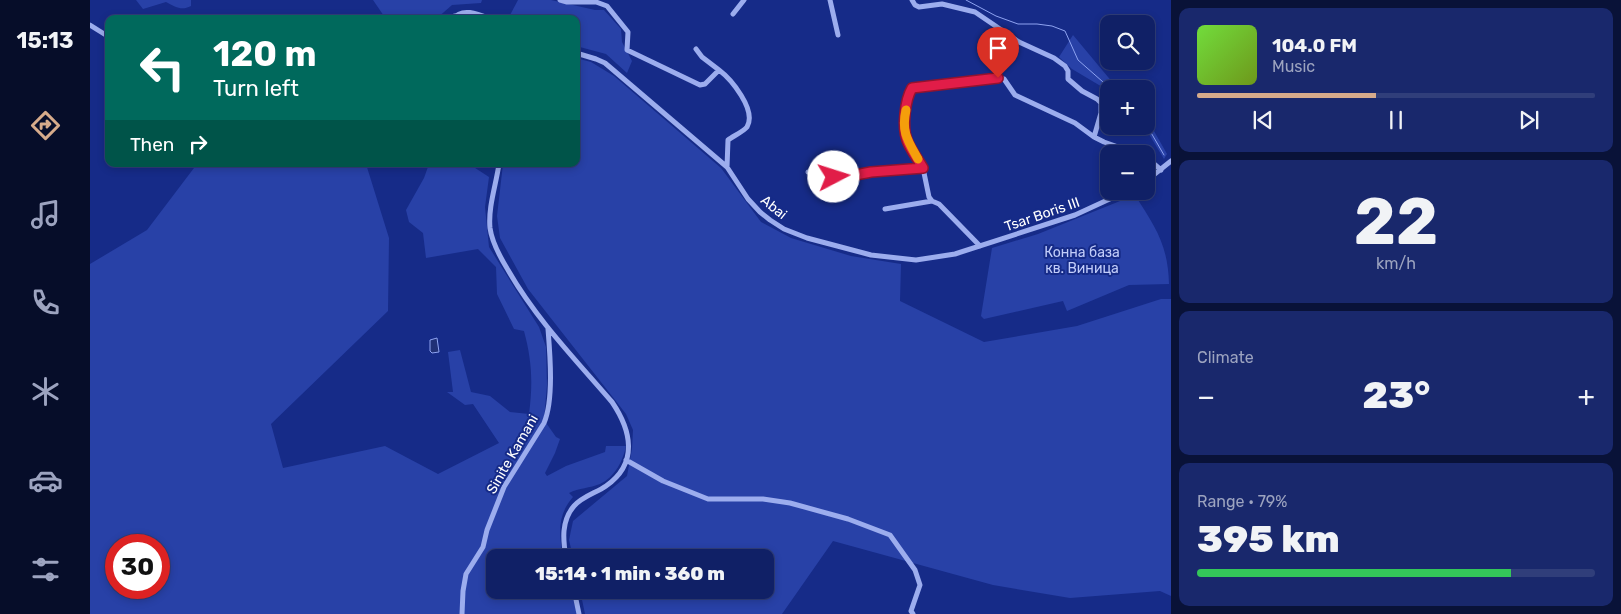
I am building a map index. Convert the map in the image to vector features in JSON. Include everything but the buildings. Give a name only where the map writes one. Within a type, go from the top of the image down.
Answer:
[{"type":"street","points":[[560,0],[596,2],[607,6],[628,32],[627,50],[700,85],[705,84],[719,70]]},
{"type":"street","points":[[733,14],[744,0]]},
{"type":"street","points":[[830,0],[838,35]]},
{"type":"street","points":[[912,0],[919,7],[942,4],[975,12],[1019,42],[1054,58],[1066,66],[1068,79],[1101,103],[1101,113],[1094,137]]},
{"type":"street","points":[[456,15],[458,13],[470,12],[481,15]]},
{"type":"street","points":[[90,25],[105,34]]},
{"type":"street","points":[[696,49],[702,57],[728,77],[736,87],[749,112],[746,128],[728,140],[727,167]]},
{"type":"street","name":"Abai","points":[[580,53],[596,58],[605,64],[727,167],[748,199],[760,212],[784,229],[807,238],[871,256],[902,260],[935,258],[980,246]]},
{"type":"street","points":[[932,201],[923,168],[907,142],[905,114],[909,93],[912,88],[962,84],[998,78],[1004,79],[1015,95],[1075,123],[1094,137],[1112,145]]},
{"type":"street","points":[[1155,174],[1171,161]]},
{"type":"street","points":[[1155,165],[1161,170]]},
{"type":"street","points":[[498,167],[490,214],[490,229],[494,243],[516,284],[548,329],[612,402],[621,416],[628,439],[626,460],[621,472],[604,488],[589,495],[573,508],[565,524],[563,534],[565,549]]},
{"type":"street","points":[[808,172],[845,177],[871,172],[923,168]]},
{"type":"street","name":"Tsar Boris III","points":[[980,246],[1075,215],[1108,200]]},
{"type":"street","points":[[885,209],[932,201],[939,204],[980,246]]},
{"type":"street","name":"Sinite Kamani","points":[[462,614],[466,574],[483,547],[487,530],[504,487],[549,412],[550,368],[548,329]]},
{"type":"street","points":[[626,460],[663,481],[708,499],[763,499],[790,504],[848,519],[890,535],[915,570],[920,585],[911,611],[914,614]]},
{"type":"street","points":[[576,599],[579,614]]},
{"type":"green space","points":[[136,0],[191,0],[191,6],[181,8],[166,2],[143,9]]},
{"type":"green space","points":[[373,0],[482,0],[481,3],[452,5],[441,15],[383,15]]},
{"type":"green space","points":[[518,0],[551,0],[595,10],[604,10],[621,29],[622,42],[632,61],[627,73],[606,54],[580,47],[580,15],[510,15]]},
{"type":"green space","points":[[1073,35],[1100,67],[1100,70],[1110,80],[1100,80],[1100,86],[1072,69],[1059,57]]},
{"type":"green space","points":[[580,59],[591,62],[614,76],[721,168],[761,222],[791,238],[851,256],[901,264],[900,301],[984,342],[1077,326],[1161,299],[1171,299],[1171,596],[1160,591],[1070,598],[993,585],[833,541],[782,614],[585,614],[582,599],[774,599],[774,549],[571,549],[569,540],[573,521],[627,476],[633,430],[626,414],[528,289],[500,238],[497,216],[503,167],[580,167]]},
{"type":"green space","points":[[1155,133],[1167,154],[1164,159],[1149,135],[1155,135]]},
{"type":"green space","points":[[195,167],[367,167],[389,238],[388,311],[271,424],[283,468],[385,446],[438,474],[499,443],[473,404],[465,405],[447,392],[453,392],[448,352],[460,350],[471,392],[490,396],[510,412],[529,414],[531,372],[527,342],[524,331],[514,329],[497,294],[496,267],[478,249],[426,258],[423,233],[409,222],[406,210],[428,167],[474,167],[489,177],[485,207],[489,247],[539,327],[546,347],[547,385],[544,420],[556,437],[560,439],[545,473],[547,476],[566,466],[605,452],[606,446],[626,446],[620,463],[610,477],[600,484],[569,493],[573,497],[562,518],[562,549],[486,549],[486,599],[573,599],[577,614],[90,614],[90,264],[147,230]]},
{"type":"green space","name":"Конна база кв. Виница","points":[[1123,200],[1138,200],[1159,236],[1166,258],[1169,284],[1129,285],[1067,311],[1063,301],[984,319],[981,316],[992,248],[1038,234]]},
{"type":"water","points":[[437,338],[439,352],[432,353],[430,351],[430,340]]},
{"type":"waterway","points":[[966,0],[996,16],[1018,24],[1052,26],[1065,31],[1078,60],[1101,80]]},
{"type":"waterway","points":[[1152,135],[1164,155]]},
{"type":"slow traffic","points":[[906,110],[907,142],[918,159]]},
{"type":"route","points":[[834,177],[923,168],[907,142],[906,136],[905,114],[909,93],[912,88],[962,84],[998,78]]}]
